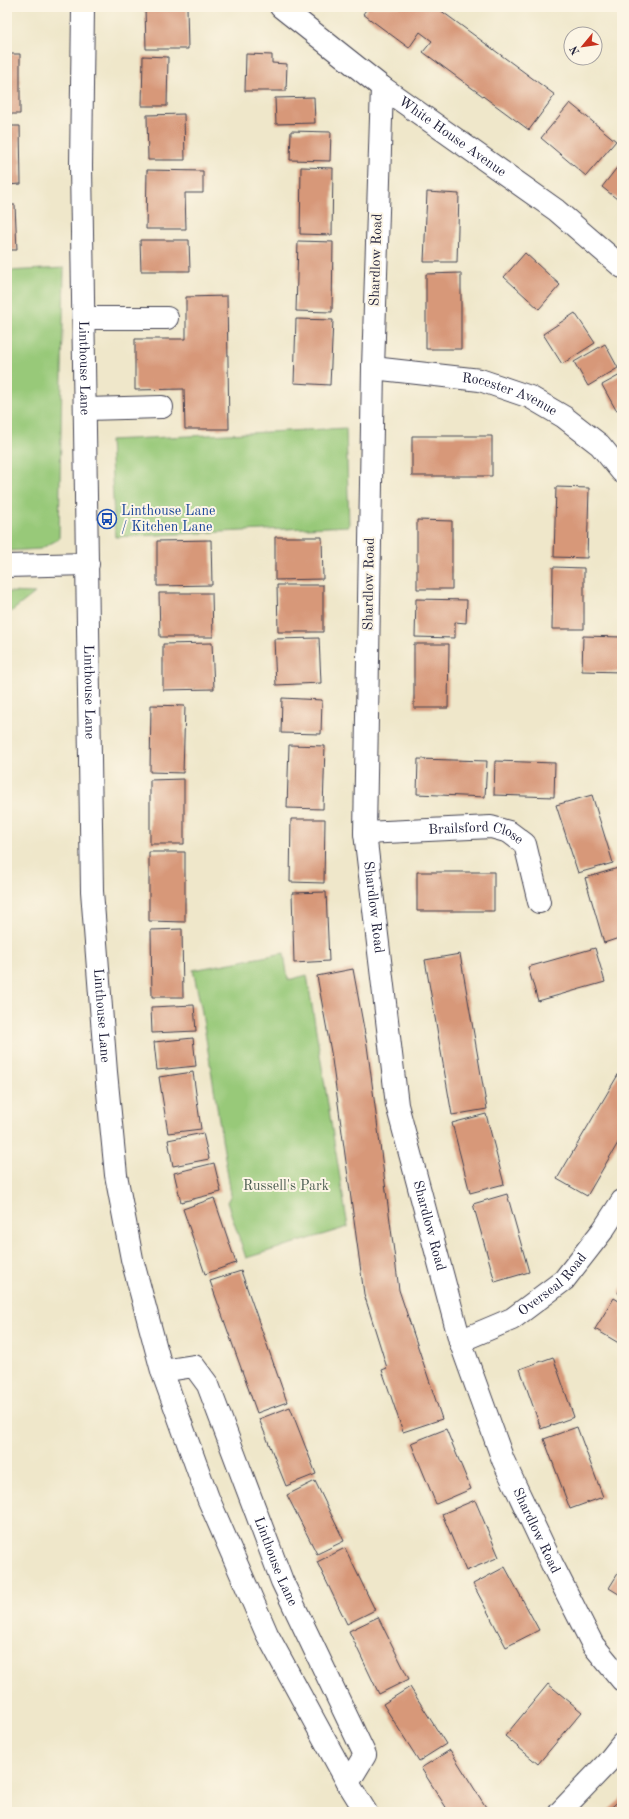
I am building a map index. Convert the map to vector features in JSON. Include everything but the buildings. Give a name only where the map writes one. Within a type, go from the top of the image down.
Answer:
[{"type":"street","name":"Linthouse Lane","points":[[83,7],[81,166],[86,409],[92,891],[106,1072],[116,1175],[132,1259],[162,1371],[208,1498],[267,1634],[348,1783],[366,1812]]},
{"type":"street","name":"White House Avenue","points":[[293,10],[382,87],[556,210],[622,266]]},
{"type":"street","name":"Shardlow Road","points":[[382,87],[373,368],[365,833],[397,1105],[460,1342],[503,1460],[552,1564],[593,1645],[622,1680]]},
{"type":"street","points":[[84,318],[167,318]]},
{"type":"street","name":"Rocester Avenue","points":[[373,368],[480,380],[530,397],[564,417],[600,445],[622,472]]},
{"type":"street","points":[[86,409],[162,407]]},
{"type":"street","points":[[7,566],[88,564]]},
{"type":"street","name":"Brailsford Close","points":[[365,833],[491,827],[509,832],[525,844],[539,902]]},
{"type":"street","name":"Overseal Road","points":[[460,1342],[512,1319],[564,1280],[603,1230],[622,1201]]},
{"type":"street","name":"Linthouse Lane","points":[[162,1371],[194,1366],[208,1385],[282,1581],[365,1755],[348,1783]]},
{"type":"street","points":[[560,1812],[607,1763],[622,1744]]},
{"type":"green space","points":[[64,268],[59,539],[40,549],[7,551],[7,271]]},
{"type":"green space","points":[[346,428],[349,526],[115,537],[110,440]]},
{"type":"green space","points":[[7,592],[35,593],[7,615]]},
{"type":"green space","name":"Russell's Park","points":[[284,953],[288,980],[307,975],[348,1227],[246,1258],[227,1202],[231,1195],[201,1007],[193,970]]},
{"type":"place","name":"Linthouse Lane / Kitchen Lane","points":[[107,519]]}]
